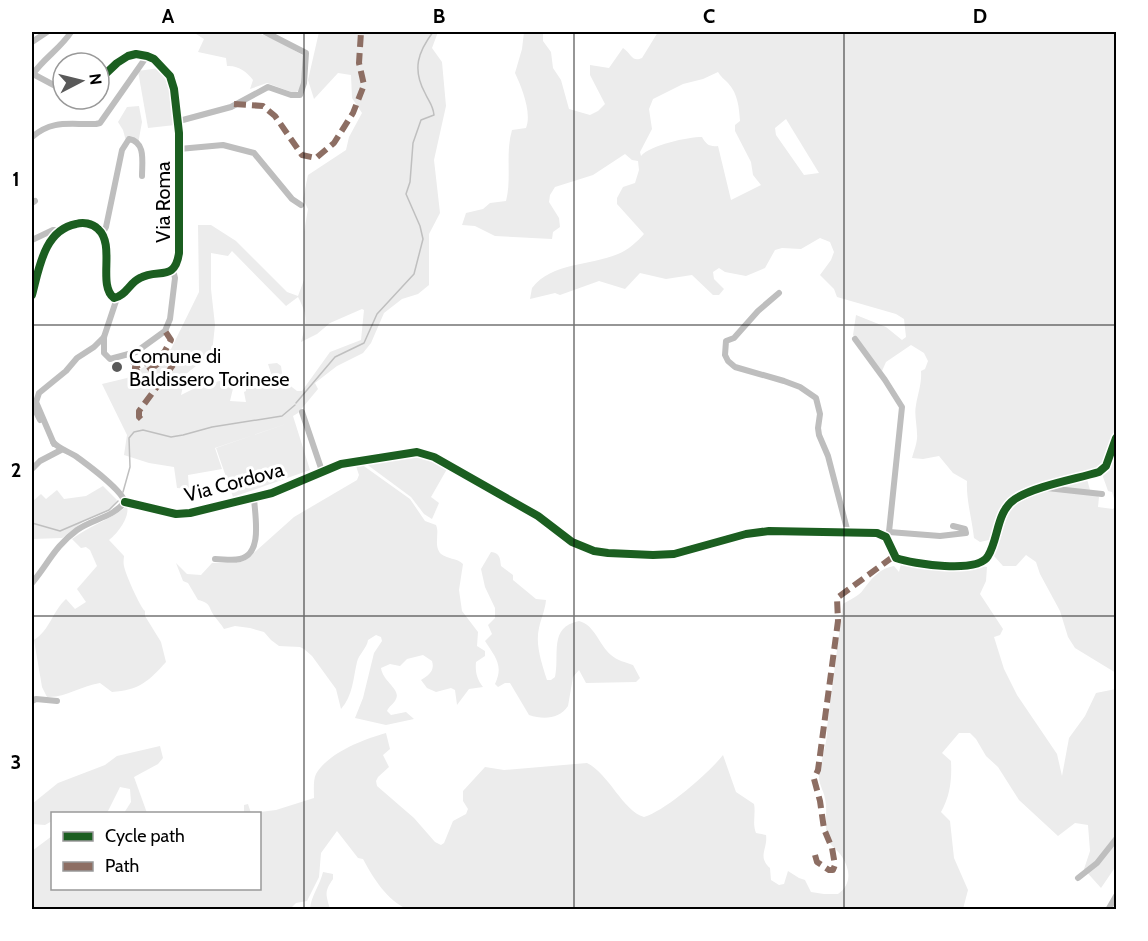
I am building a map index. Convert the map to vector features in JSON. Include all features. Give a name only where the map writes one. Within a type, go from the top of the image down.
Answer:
[{"type":"street","points":[[32,42],[47,32]]},
{"type":"street","points":[[51,84],[32,75],[64,43],[71,32]]},
{"type":"street","points":[[178,121],[231,107],[268,87],[300,95],[304,83],[306,53],[265,32]]},
{"type":"street","points":[[32,137],[51,124],[100,123],[147,56],[136,54],[128,56],[111,70]]},
{"type":"street","name":"Via Roma","points":[[117,298],[140,278],[173,270],[179,253],[180,149],[174,89],[170,76],[154,59],[147,56]]},
{"type":"street","points":[[102,234],[106,227],[124,144],[132,139],[138,144],[142,153],[142,176]]},
{"type":"street","points":[[180,149],[223,145],[254,153],[292,199],[301,204]]},
{"type":"street","points":[[32,295],[46,249],[61,230],[71,225],[85,223],[94,226],[102,234],[107,258],[108,291],[112,297],[117,298],[104,337],[104,353],[110,358],[136,352],[165,331],[170,319],[175,278],[173,270]]},
{"type":"street","points":[[32,240],[53,230],[61,230]]},
{"type":"street","points":[[779,293],[758,311],[734,338],[726,341],[725,355],[735,367],[792,384],[816,398],[820,414],[819,435],[828,456],[848,533]]},
{"type":"street","points":[[54,444],[36,402],[39,393],[104,337]]},
{"type":"street","points":[[855,339],[902,408],[888,534],[896,558],[909,563],[966,567],[984,562],[989,555],[1002,514],[1014,500],[1044,488],[1099,472],[1106,466],[1116,438]]},
{"type":"street","points":[[32,404],[54,444],[77,457],[119,493],[125,502],[115,512],[80,528],[61,542],[32,583]]},
{"type":"street","points":[[302,412],[321,468]]},
{"type":"street","points":[[32,469],[40,460],[61,450]]},
{"type":"street","name":"Via Cordova","points":[[125,502],[163,512],[183,514],[254,498],[291,486],[321,468],[417,452],[430,455],[538,516],[572,542],[594,551],[608,553],[674,554],[746,534],[769,531],[940,536],[966,533],[965,529],[953,526]]},
{"type":"street","points":[[1044,488],[1102,494]]},
{"type":"street","points":[[215,559],[240,559],[250,554],[254,547],[254,498]]},
{"type":"street","points":[[32,701],[36,699],[57,701]]},
{"type":"street","points":[[1078,878],[1097,863],[1116,839]]},
{"type":"street","points":[[1108,909],[1116,896]]},
{"type":"shaded area","points":[[193,32],[256,32],[278,41],[304,56],[300,90],[294,93],[267,83],[250,89],[253,80],[242,70],[227,66],[226,58],[198,52],[204,39]]},
{"type":"shaded area","points":[[319,32],[438,32],[432,48],[442,62],[446,106],[434,160],[440,213],[429,234],[429,285],[418,294],[402,299],[384,313],[371,343],[363,353],[337,366],[315,383],[318,389],[293,416],[310,470],[233,497],[216,448],[292,422],[215,448],[222,469],[188,475],[189,489],[177,488],[174,467],[149,463],[124,455],[127,435],[102,384],[127,378],[171,349],[199,292],[198,225],[211,225],[236,241],[287,292],[298,296],[304,280],[304,232],[308,209],[303,199],[308,175],[346,150],[349,137],[362,113],[352,98],[351,75],[338,73],[314,99],[308,80]],"holes":[[[232,251],[286,306],[298,297],[306,319],[301,342],[317,334],[330,323],[362,309],[364,310],[361,340],[330,352],[302,391],[297,391],[283,380],[281,366],[277,363],[268,364],[272,376],[246,383],[244,392],[246,402],[230,401],[235,380],[230,378],[195,388],[181,395],[186,374],[212,353],[215,325],[211,289],[211,253],[228,256]]]},
{"type":"shaded area","points":[[524,32],[543,32],[543,41],[551,52],[553,68],[561,80],[569,109],[590,115],[605,104],[590,75],[590,65],[609,68],[623,48],[634,58],[642,58],[658,32],[1116,32],[1116,415],[1111,445],[1105,461],[1089,471],[1016,492],[1002,508],[989,540],[980,542],[974,538],[967,481],[953,473],[939,456],[923,459],[912,458],[917,440],[915,408],[921,371],[925,369],[928,361],[924,353],[911,345],[886,362],[882,371],[853,335],[856,315],[886,327],[902,340],[906,337],[904,319],[896,314],[837,297],[834,289],[820,275],[834,252],[830,242],[820,238],[801,249],[775,250],[765,268],[746,276],[725,272],[719,268],[713,272],[714,279],[724,289],[719,295],[713,295],[692,275],[666,279],[640,273],[625,289],[599,281],[560,295],[555,293],[530,299],[532,288],[550,273],[621,253],[644,234],[617,204],[617,198],[623,187],[635,183],[639,170],[638,161],[632,160],[625,154],[593,175],[555,187],[549,202],[559,218],[560,227],[553,232],[552,239],[495,236],[475,226],[462,225],[466,213],[483,209],[490,203],[506,201],[512,130],[526,128],[528,122],[525,100],[515,73]],"holes":[[[718,72],[736,96],[740,121],[735,125],[735,131],[751,162],[753,175],[761,185],[731,200],[718,146],[708,144],[702,137],[661,145],[641,156],[640,152],[652,129],[649,109],[653,99],[683,84]],[[786,119],[819,173],[804,175],[776,135],[775,128]]]},
{"type":"shaded area","points":[[159,68],[169,82],[175,125],[148,128],[138,71]]},
{"type":"shaded area","points":[[139,106],[142,122],[138,144],[126,141],[118,122],[127,107]]},
{"type":"shaded area","points":[[1116,452],[1116,505],[1102,474],[1115,457]]},
{"type":"shaded area","points":[[411,455],[424,457],[447,469],[431,497],[439,503],[432,519],[424,514],[411,497],[365,463]]},
{"type":"shaded area","points":[[361,464],[410,499],[425,521],[436,525],[437,547],[441,554],[463,564],[459,590],[462,611],[478,632],[477,646],[485,651],[485,656],[476,662],[477,675],[483,687],[469,689],[457,705],[455,690],[451,688],[436,692],[427,688],[421,680],[429,674],[433,667],[432,661],[423,655],[407,659],[400,666],[390,664],[381,668],[397,695],[387,711],[391,715],[406,712],[414,719],[386,725],[355,718],[363,698],[374,653],[382,641],[381,637],[376,635],[368,640],[359,656],[350,692],[341,709],[336,689],[312,656],[300,647],[279,646],[264,632],[235,626],[224,629],[208,604],[198,600],[188,583],[183,581],[176,563],[187,574],[201,575],[212,563],[237,563],[246,560],[294,517],[357,480],[359,475],[356,466]]},
{"type":"shaded area","points":[[1087,479],[1090,490],[1099,497],[1098,507],[1113,509],[1116,505],[1116,673],[1075,648],[1068,637],[1060,611],[1036,562],[1026,555],[1016,566],[1003,566],[994,556],[995,542],[1002,519],[1016,502],[1032,494]]},
{"type":"shaded area","points":[[103,486],[117,500],[110,510],[84,521],[62,538],[32,539],[32,502],[41,494],[46,499],[57,490],[64,499],[86,496]]},
{"type":"shaded area","points":[[127,506],[127,515],[109,540],[124,556],[127,575],[145,611],[145,616],[161,642],[166,662],[148,680],[136,687],[112,692],[100,683],[60,696],[47,697],[42,687],[34,640],[44,631],[66,599],[75,609],[86,602],[77,589],[97,566],[90,550],[86,547],[81,548],[72,539]]},
{"type":"shaded area","points":[[491,552],[498,555],[501,566],[513,575],[513,580],[536,599],[546,600],[538,641],[547,680],[555,677],[559,636],[569,624],[579,621],[593,631],[611,655],[633,665],[640,678],[636,682],[586,683],[579,670],[573,677],[568,706],[560,714],[540,718],[529,715],[510,683],[498,687],[495,684],[499,672],[498,666],[485,641],[492,634],[488,625],[495,618],[495,608],[485,587],[481,569]]},
{"type":"shaded area","points":[[901,564],[962,571],[981,566],[987,567],[986,581],[980,594],[1003,629],[1000,635],[994,637],[1004,669],[1017,695],[1057,754],[1062,776],[1069,738],[1085,716],[1096,693],[1116,689],[1116,866],[1101,888],[1084,869],[1090,851],[1088,825],[1075,823],[1058,836],[1019,800],[998,767],[986,756],[976,739],[970,733],[959,733],[942,753],[951,761],[951,775],[950,788],[941,812],[950,821],[954,858],[968,890],[963,909],[407,909],[387,895],[363,859],[358,858],[337,831],[321,853],[319,877],[307,901],[296,903],[290,909],[32,910],[32,851],[51,837],[51,890],[261,890],[259,812],[276,810],[314,798],[316,774],[322,766],[338,753],[357,743],[386,733],[390,749],[383,755],[389,767],[378,777],[377,786],[414,818],[435,842],[441,845],[453,821],[466,814],[468,809],[463,801],[463,791],[485,767],[504,770],[587,763],[602,775],[629,808],[644,817],[663,807],[686,790],[723,755],[736,792],[754,804],[756,833],[766,835],[764,860],[770,868],[771,880],[779,885],[784,884],[788,871],[805,880],[811,892],[838,894],[846,885],[848,870],[828,839],[826,804],[819,777],[826,740],[843,604],[859,594],[880,572],[894,566],[899,572]]},
{"type":"shaded area","points":[[160,746],[163,758],[158,764],[134,777],[147,812],[125,812],[131,802],[130,789],[120,787],[108,812],[51,812],[51,822],[45,825],[32,824],[32,804],[58,783],[105,765],[117,756]]},
{"type":"shaded area","points":[[248,804],[251,812],[244,812],[244,805]]},
{"type":"shaded area","points":[[323,872],[333,874],[327,893],[330,909],[310,909],[312,900]]},
{"type":"waterway","points":[[296,403],[335,357],[364,343],[377,314],[414,274],[423,239],[406,194],[410,182],[413,143],[421,120],[434,115],[421,84],[418,68],[420,54],[433,32]]},
{"type":"waterway","points":[[123,492],[130,467],[129,438],[134,432],[143,430],[171,437],[183,435],[212,427],[282,416],[295,405]]},
{"type":"waterway","points":[[32,523],[60,531],[109,510],[118,501]]},
{"type":"marked path","points":[[234,104],[263,106],[275,116],[302,155],[316,158],[334,143],[353,113],[364,85],[359,63],[361,32]]},
{"type":"marked path","points":[[161,358],[171,340],[165,331]]},
{"type":"marked path","points":[[153,357],[135,370],[135,367],[163,353]]},
{"type":"marked path","points":[[141,419],[139,411],[182,353],[167,357],[144,374]]},
{"type":"marked path","points":[[130,354],[133,362],[144,357]]},
{"type":"marked path","points":[[815,855],[817,862],[833,870],[835,865],[832,848],[824,829],[814,779],[818,770],[838,621],[837,598],[894,556]]},
{"type":"cycle path","points":[[32,295],[50,242],[65,228],[76,224],[93,225],[103,236],[106,245],[107,284],[114,298],[122,295],[140,278],[170,271],[177,262],[179,253],[179,133],[174,89],[170,76],[154,59],[136,54],[128,56],[111,69]]},
{"type":"cycle path","points":[[125,502],[176,514],[190,513],[272,493],[341,464],[417,452],[434,457],[538,516],[572,542],[594,551],[674,554],[746,534],[769,531],[877,533],[886,537],[896,558],[930,565],[959,566],[982,562],[988,556],[1004,511],[1015,499],[1044,487],[1099,472],[1106,466],[1116,438]]},
{"type":"place","name":"Comune di Baldissero Torinese","points":[[117,367]]}]
